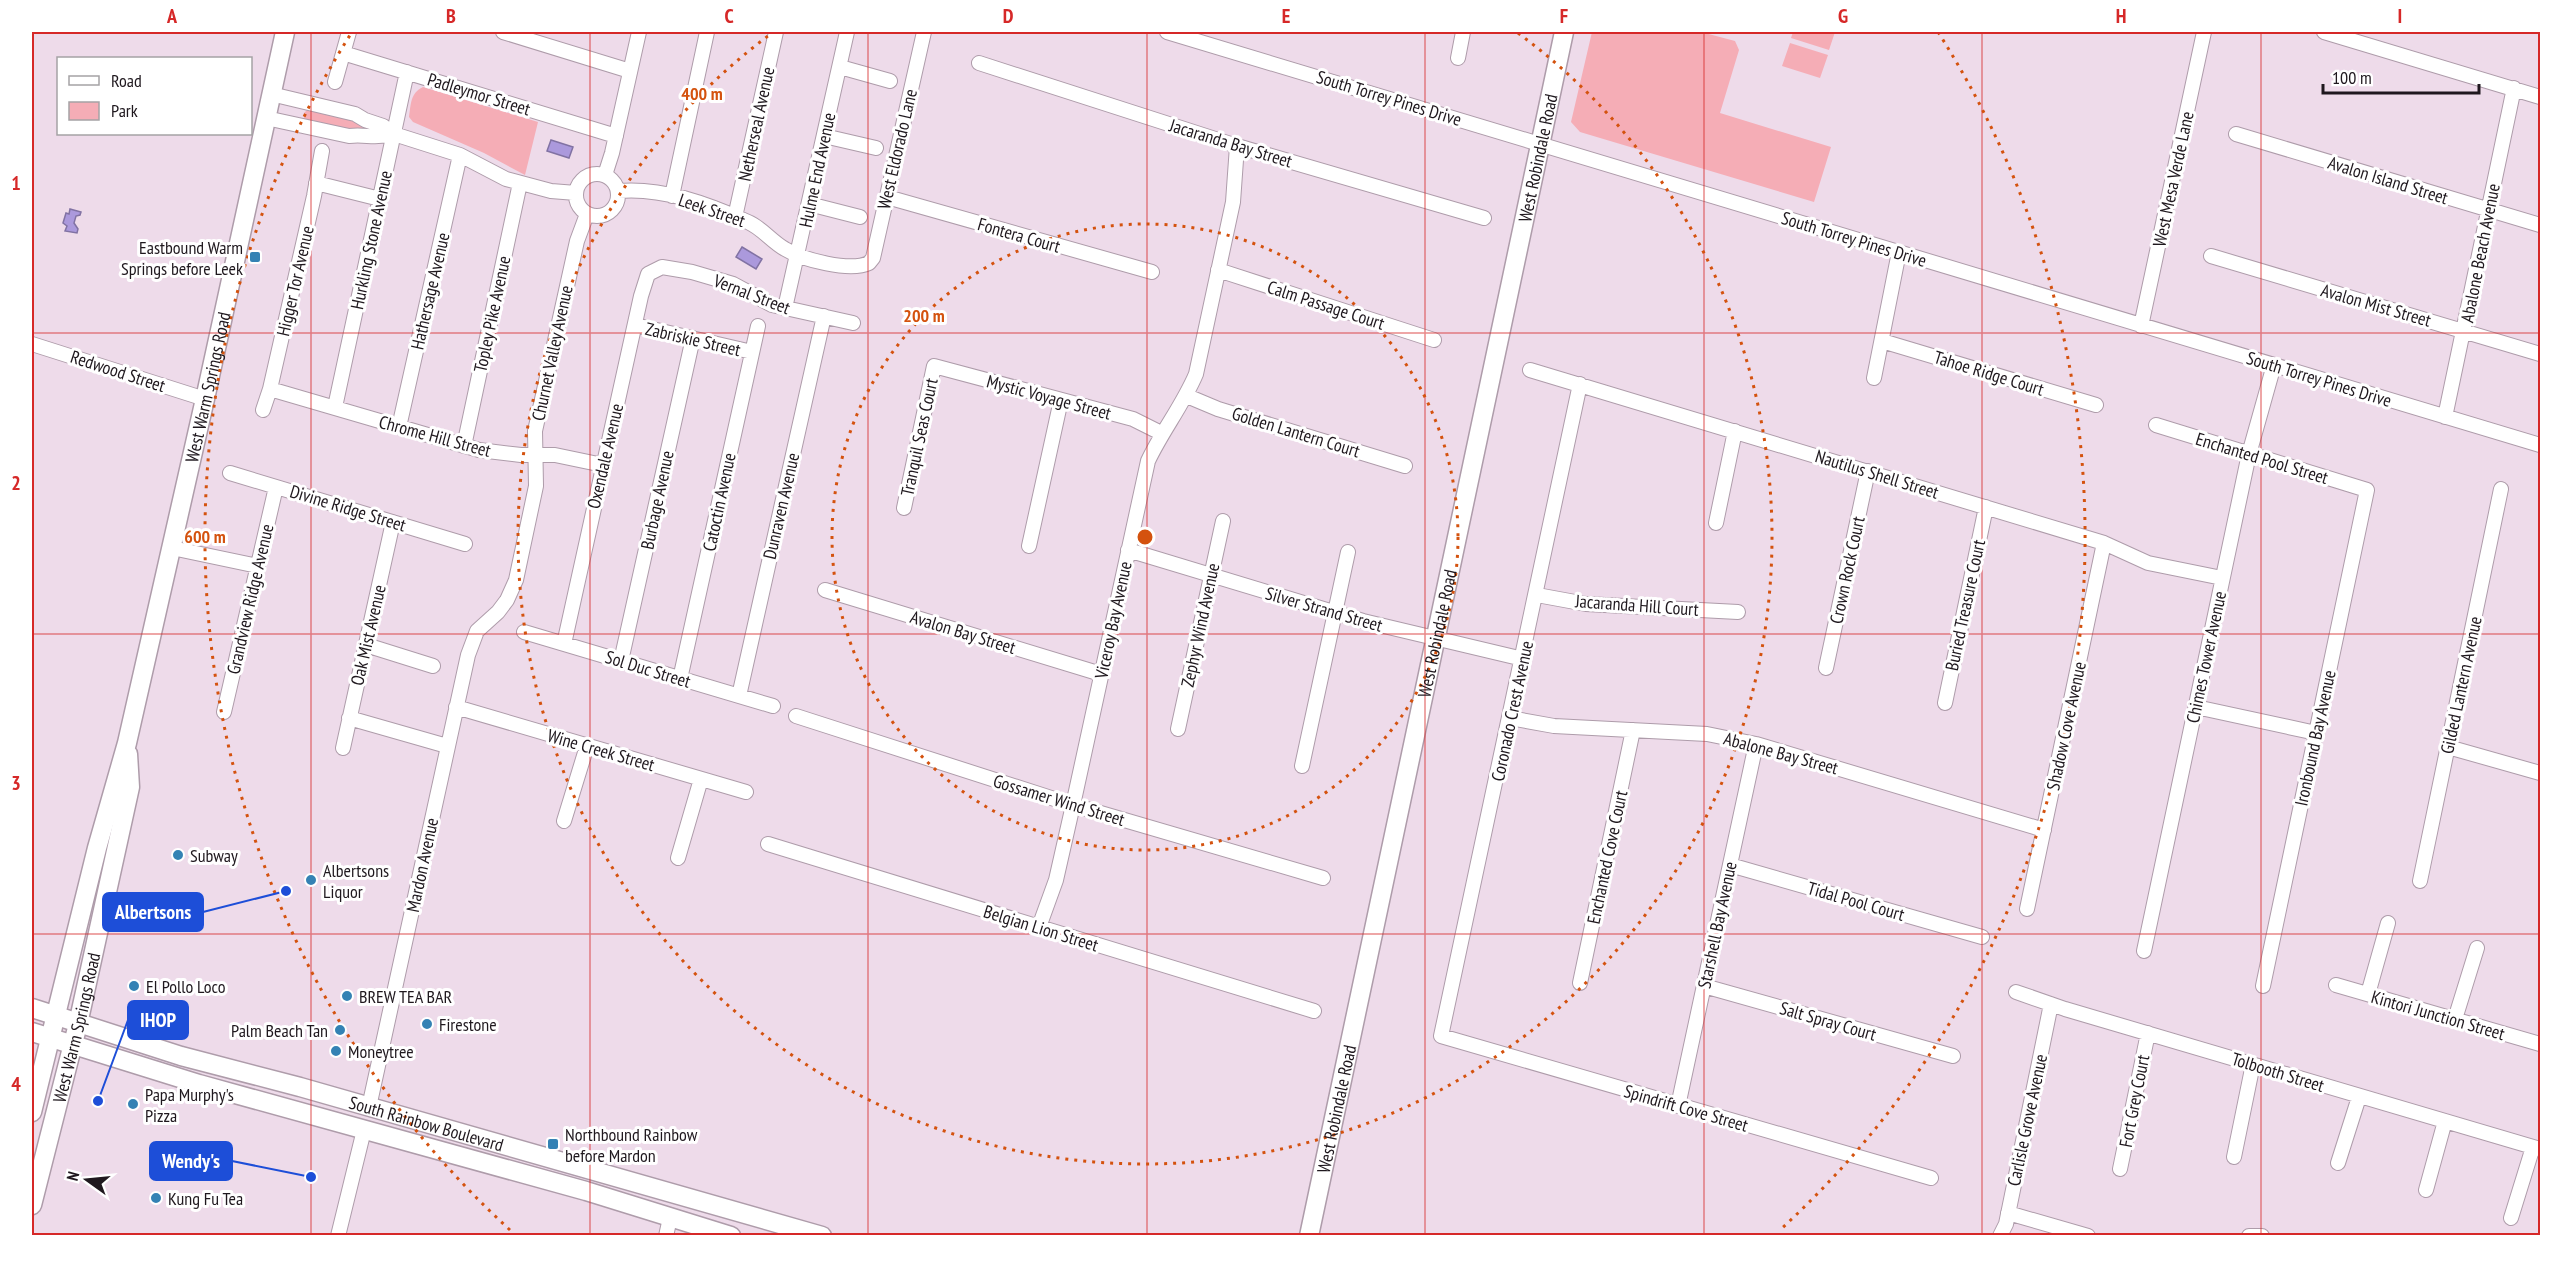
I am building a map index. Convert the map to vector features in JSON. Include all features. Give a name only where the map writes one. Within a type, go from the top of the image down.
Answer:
[{"type":"main road","name":"West Warm Springs Road","points":[[32,1112],[115,781],[127,743],[285,32]]},
{"type":"main road","name":"West Robindale Road","points":[[1310,1236],[1564,32]]},
{"type":"main road","name":"West Warm Springs Road","points":[[32,1205],[73,1046],[130,787],[127,743]]},
{"type":"main road","points":[[113,867],[104,856],[116,798],[115,781]]},
{"type":"main road","name":"South Rainbow Boulevard","points":[[32,1008],[182,1056],[655,1187],[822,1236]]},
{"type":"main road","name":"South Rainbow Boulevard","points":[[32,1032],[73,1046],[364,1130],[586,1191],[668,1227],[731,1236]]},
{"type":"main road","points":[[270,1103],[304,1104],[355,1113],[369,1107]]},
{"type":"main road","points":[[364,1130],[381,1125],[418,1133],[468,1136]]},
{"type":"main road","points":[[586,1191],[615,1191],[647,1198],[653,1195],[655,1187]]},
{"type":"main road","points":[[668,1227],[686,1211],[717,1219],[743,1213]]},
{"type":"street","points":[[335,82],[349,32]]},
{"type":"street","points":[[503,32],[630,71]]},
{"type":"street","points":[[605,175],[639,32]]},
{"type":"street","points":[[672,196],[707,32]]},
{"type":"street","name":"Netherseal Avenue","points":[[735,217],[776,32]]},
{"type":"street","name":"Hulme End Avenue","points":[[785,308],[847,32]]},
{"type":"street","name":"West Eldorado Lane","points":[[866,265],[873,258],[924,32]]},
{"type":"street","name":"South Torrey Pines Drive","points":[[1167,32],[2541,445]]},
{"type":"street","points":[[1458,58],[1463,32]]},
{"type":"street","name":"West Mesa Verde Lane","points":[[2141,326],[2204,32]]},
{"type":"street","points":[[2324,32],[2541,97]]},
{"type":"street","name":"Padleymor Street","points":[[343,53],[616,136]]},
{"type":"street","name":"Jacaranda Bay Street","points":[[979,63],[1237,146],[1484,218]]},
{"type":"street","points":[[840,67],[890,81]]},
{"type":"street","name":"Hurkling Stone Avenue","points":[[335,407],[407,72]]},
{"type":"street","name":"Abalone Beach Avenue","points":[[2445,417],[2514,88]]},
{"type":"street","points":[[271,94],[355,114],[383,126],[394,134],[460,155],[506,179],[563,193],[576,193]]},
{"type":"street","points":[[266,118],[349,136],[358,135],[377,139],[394,134]]},
{"type":"street","name":"Avalon Island Street","points":[[2236,134],[2541,225]]},
{"type":"street","points":[[824,136],[876,148]]},
{"type":"street","name":"Viceroy Bay Avenue","points":[[1039,927],[1056,880],[1148,461],[1161,433],[1187,396],[1196,374],[1233,202],[1237,146]]},
{"type":"street","name":"Higger Tor Avenue","points":[[263,410],[270,389],[322,151]]},
{"type":"street","name":"Hathersage Avenue","points":[[399,427],[460,155]]},
{"type":"street","points":[[592,174],[605,175],[615,184],[618,191],[616,204],[607,214],[600,216],[587,214],[579,205],[576,193],[577,186],[592,174]]},
{"type":"street","points":[[316,183],[380,199]]},
{"type":"street","name":"Topley Pike Avenue","points":[[464,446],[520,183]]},
{"type":"street","name":"Leek Street","points":[[618,191],[643,191],[712,207],[761,229],[787,251],[848,267],[866,265]]},
{"type":"street","name":"Fontera Court","points":[[886,197],[1152,272]]},
{"type":"street","points":[[809,204],[860,217]]},
{"type":"street","name":"Churnet Valley Avenue","points":[[482,626],[498,612],[507,600],[516,580],[536,486],[535,431],[539,408],[577,241],[587,214]]},
{"type":"street","points":[[1874,378],[1899,252]]},
{"type":"street","name":"Avalon Mist Street","points":[[2211,256],[2541,354]]},
{"type":"street","name":"Vernal Street","points":[[652,271],[662,267],[672,268],[717,279],[734,284],[772,305],[853,323]]},
{"type":"street","name":"Calm Passage Court","points":[[1218,270],[1434,340]]},
{"type":"street","name":"Oxendale Avenue","points":[[564,644],[645,281],[652,271]]},
{"type":"street","name":"Dunraven Avenue","points":[[739,696],[824,316]]},
{"type":"street","name":"Zabriskie Street","points":[[635,325],[752,352]]},
{"type":"street","name":"Catoctin Avenue","points":[[680,679],[758,326]]},
{"type":"street","name":"Burbage Avenue","points":[[621,661],[693,338]]},
{"type":"street","name":"Tahoe Ridge Court","points":[[1882,341],[2096,405]]},
{"type":"street","name":"Redwood Street","points":[[32,344],[205,399]]},
{"type":"street","name":"Chimes Tower Avenue","points":[[2145,951],[2249,454],[2274,365]]},
{"type":"street","name":"Mystic Voyage Street","points":[[934,366],[1133,419],[1161,433]]},
{"type":"street","name":"Tranquil Seas Court","points":[[903,508],[934,366]]},
{"type":"street","name":"Nautilus Shell Street","points":[[1530,370],[2104,543],[2148,563],[2222,578]]},
{"type":"street","name":"Coronado Crest Avenue","points":[[1441,1036],[1580,384]]},
{"type":"street","name":"Chrome Hill Street","points":[[270,389],[464,446],[503,454],[555,455],[603,465]]},
{"type":"street","name":"Golden Lantern Court","points":[[1187,396],[1218,409],[1405,466]]},
{"type":"street","points":[[1029,546],[1061,400]]},
{"type":"street","name":"Enchanted Pool Street","points":[[2156,425],[2367,490]]},
{"type":"street","points":[[1716,523],[1735,431]]},
{"type":"street","name":"Crown Rock Court","points":[[1826,668],[1868,471]]},
{"type":"street","name":"Divine Ridge Street","points":[[230,473],[465,544]]},
{"type":"street","name":"Grandview Ridge Avenue","points":[[224,712],[276,487]]},
{"type":"street","name":"Gilded Lantern Avenue","points":[[2421,881],[2501,489]]},
{"type":"street","name":"Ironbound Bay Avenue","points":[[2263,986],[2367,490]]},
{"type":"street","name":"Buried Treasure Court","points":[[1945,703],[1986,507]]},
{"type":"street","name":"Zephyr Wind Avenue","points":[[1178,729],[1223,521]]},
{"type":"street","name":"Oak Mist Avenue","points":[[343,748],[393,522]]},
{"type":"street","name":"Shadow Cove Avenue","points":[[2027,909],[2104,543]]},
{"type":"street","points":[[172,548],[258,566]]},
{"type":"street","name":"Silver Strand Street","points":[[1128,549],[1210,576],[1437,641],[1523,659]]},
{"type":"street","points":[[1302,766],[1348,552]]},
{"type":"street","name":"Avalon Bay Street","points":[[825,590],[1101,674]]},
{"type":"street","name":"Jacaranda Hill Court","points":[[1537,594],[1586,604],[1738,612]]},
{"type":"street","name":"Mardon Avenue","points":[[369,1107],[456,707],[472,641],[482,626]]},
{"type":"street","name":"Sol Duc Street","points":[[524,632],[773,706]]},
{"type":"street","points":[[366,645],[433,666]]},
{"type":"street","name":"Wine Creek Street","points":[[456,707],[746,792]]},
{"type":"street","points":[[2196,707],[2316,732]]},
{"type":"street","name":"Gossamer Wind Street","points":[[796,717],[1073,805],[1323,878]]},
{"type":"street","points":[[349,718],[447,746]]},
{"type":"street","name":"Abalone Bay Street","points":[[1510,718],[1554,726],[1707,734],[1756,744],[2044,830]]},
{"type":"street","name":"Enchanted Cove Court","points":[[1580,983],[1633,730]]},
{"type":"street","name":"Starshell Bay Avenue","points":[[1678,1107],[1756,744]]},
{"type":"street","points":[[564,821],[587,746]]},
{"type":"street","points":[[2448,747],[2541,773]]},
{"type":"street","points":[[678,858],[701,779]]},
{"type":"street","name":"Belgian Lion Street","points":[[768,844],[1314,1011]]},
{"type":"street","name":"Tidal Pool Court","points":[[1730,865],[1982,938]]},
{"type":"street","points":[[2368,994],[2388,923]]},
{"type":"street","points":[[2455,1019],[2477,948]]},
{"type":"street","name":"Kintori Junction Street","points":[[2336,985],[2541,1044]]},
{"type":"street","name":"Salt Spray Court","points":[[1704,986],[1953,1056]]},
{"type":"street","name":"Tolbooth Street","points":[[2016,992],[2537,1148]]},
{"type":"street","name":"Carlisle Grove Avenue","points":[[2000,1236],[2004,1231],[2008,1213],[2051,1004]]},
{"type":"street","name":"Fort Grey Court","points":[[2120,1169],[2148,1033]]},
{"type":"street","name":"Spindrift Cove Street","points":[[1441,1036],[1678,1107],[1931,1178]]},
{"type":"street","points":[[2234,1157],[2253,1064]]},
{"type":"street","points":[[2338,1163],[2359,1096]]},
{"type":"street","points":[[2426,1190],[2445,1121]]},
{"type":"street","points":[[338,1236],[364,1130]]},
{"type":"street","points":[[2511,1218],[2537,1148]]},
{"type":"street","points":[[2008,1213],[2088,1236]]},
{"type":"street","points":[[2249,1236],[2262,1236]]},
{"type":"green space","points":[[1592,32],[1701,32],[1735,41],[1739,50],[1720,113],[1831,147],[1814,202],[1580,132],[1571,122]]},
{"type":"green space","points":[[1793,32],[1835,32],[1829,50],[1791,38]]},
{"type":"green space","points":[[1790,43],[1828,55],[1820,78],[1782,66]]},
{"type":"green space","points":[[423,87],[538,122],[525,175],[484,153],[413,122],[409,117],[412,100]]},
{"type":"green space","points":[[309,108],[350,118],[379,129],[352,130],[304,120],[304,113]]},
{"type":"shaded area","points":[[551,140],[573,147],[569,158],[547,151]]},
{"type":"shaded area","points":[[70,209],[81,212],[76,216],[74,223],[78,229],[77,233],[65,231],[67,226],[63,223]]},
{"type":"shaded area","points":[[742,247],[762,259],[756,269],[736,257]]},
{"type":"place","name":"Eastbound Warm Springs before Leek","points":[[255,257]]},
{"type":"place","name":"Subway","points":[[178,855]]},
{"type":"place","name":"Albertsons Liquor","points":[[311,880]]},
{"type":"place","name":"Albertsons","points":[[286,891]]},
{"type":"place","name":"El Pollo Loco","points":[[134,986]]},
{"type":"place","name":"BREW TEA BAR","points":[[347,996]]},
{"type":"place","name":"Firestone","points":[[427,1024]]},
{"type":"place","name":"Palm Beach Tan","points":[[340,1030]]},
{"type":"place","name":"Moneytree","points":[[336,1051]]},
{"type":"place","name":"IHOP","points":[[98,1101]]},
{"type":"place","name":"Papa Murphy's Pizza","points":[[133,1104]]},
{"type":"place","name":"Northbound Rainbow before Mardon","points":[[553,1144]]},
{"type":"place","name":"Wendy's","points":[[311,1177]]},
{"type":"place","name":"Kung Fu Tea","points":[[156,1198]]}]
